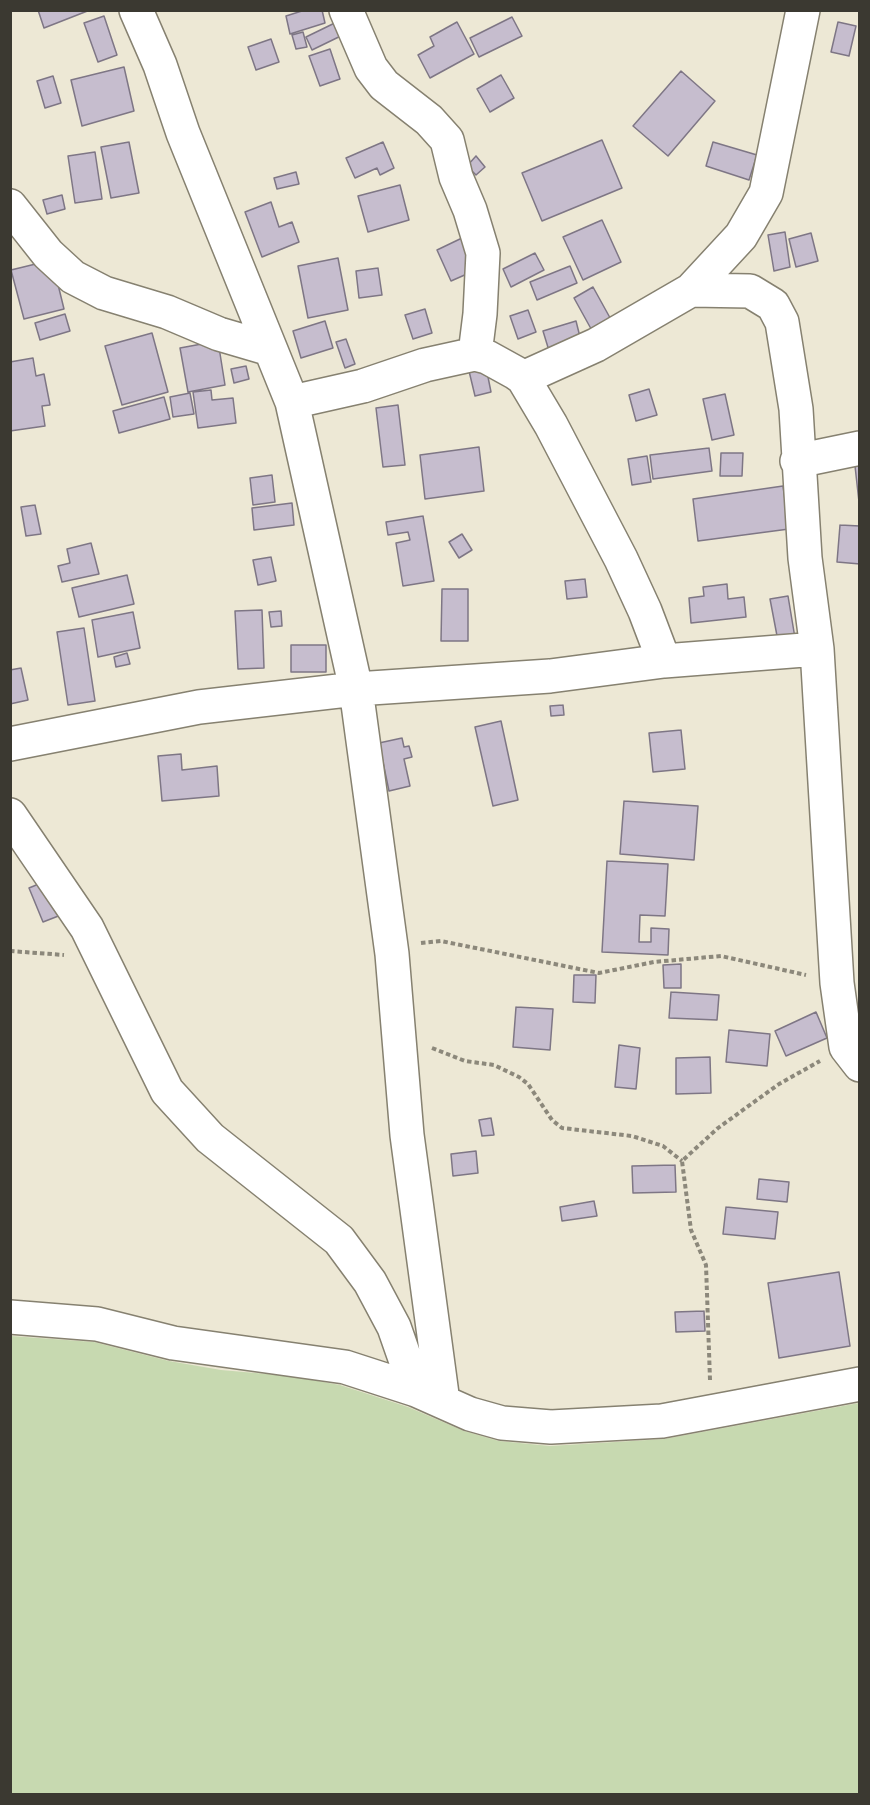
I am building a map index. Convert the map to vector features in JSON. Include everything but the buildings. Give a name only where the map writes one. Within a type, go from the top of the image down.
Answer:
[{"type":"street","points":[[136,10],[160,65],[183,133],[292,402],[356,689],[392,954],[429,1396]]},
{"type":"street","points":[[346,10],[371,68],[384,85],[429,120],[447,140],[456,177],[470,210],[483,253],[480,314],[475,354]]},
{"type":"street","points":[[523,378],[596,345],[691,290],[741,236],[765,193],[803,10]]},
{"type":"street","points":[[10,206],[48,254],[73,277],[104,293],[167,312],[219,334],[270,349]]},
{"type":"street","points":[[691,290],[750,291],[773,305],[782,322],[788,349],[796,409],[797,461],[805,558],[817,649],[837,982],[853,1056]]},
{"type":"street","points":[[292,402],[363,386],[425,365],[475,354],[487,357],[523,378],[551,425],[621,560],[645,611],[664,662]]},
{"type":"street","points":[[797,461],[860,448]]},
{"type":"street","points":[[10,744],[199,707],[356,689],[550,676],[664,662],[817,649]]},
{"type":"street","points":[[10,815],[87,928],[167,1091],[210,1138],[339,1240],[370,1282],[429,1396]]},
{"type":"street","points":[[10,1317],[97,1324],[183,1345],[335,1365],[502,1423],[550,1427],[662,1421],[711,1414],[860,1384]]},
{"type":"path","points":[[392,954],[424,942],[441,941],[599,973],[654,962],[721,956],[837,982]]},
{"type":"path","points":[[10,951],[102,958]]},
{"type":"path","points":[[399,1033],[446,1055],[494,1065],[519,1077],[528,1084],[552,1120],[562,1128],[632,1136],[663,1146],[682,1161],[691,1230],[706,1265],[708,1281],[711,1414]]},
{"type":"path","points":[[682,1161],[718,1128],[778,1084],[853,1056]]},
{"type":"green space","points":[[11,1336],[94,1342],[169,1361],[221,1370],[290,1376],[340,1385],[408,1407],[464,1431],[499,1441],[550,1446],[664,1439],[859,1403],[859,1794],[11,1794]]}]
